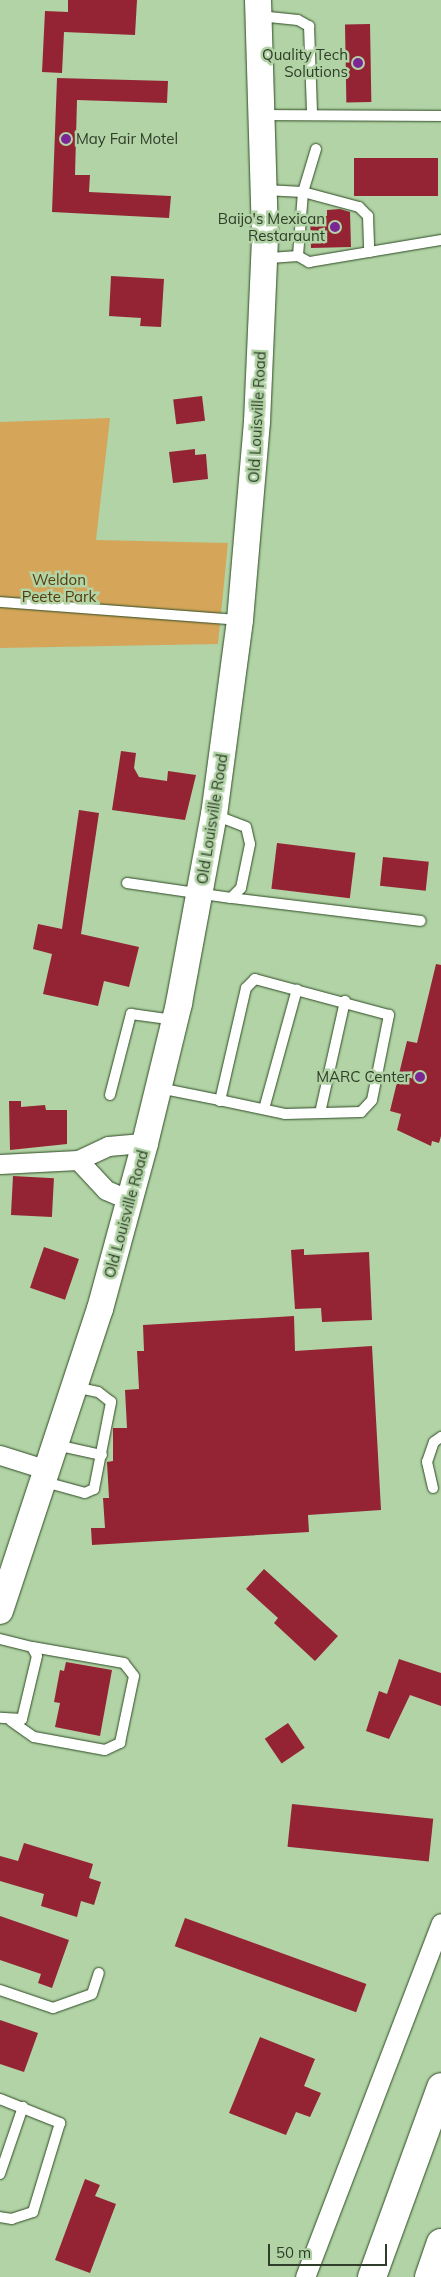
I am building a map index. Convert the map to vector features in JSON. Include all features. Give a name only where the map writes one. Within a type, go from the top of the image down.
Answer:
[{"type":"main road","points":[[372,2277],[441,2087]]},
{"type":"main road","points":[[429,2277],[441,2243]]},
{"type":"street","name":"Old Louisville Road","points":[[0,1611],[75,1388],[130,1200],[175,1020],[214,815],[240,620],[252,496],[264,258],[263,115],[259,8]]},
{"type":"street","points":[[0,1164],[78,1160],[108,1146],[145,1143]]},
{"type":"street","points":[[78,1160],[101,1185],[130,1200]]},
{"type":"street","points":[[0,1456],[46,1476]]},
{"type":"street","points":[[305,2277],[441,1923]]},
{"type":"lane","points":[[259,8],[298,20],[309,26],[312,113]]},
{"type":"lane","points":[[263,115],[312,113],[441,116]]},
{"type":"lane","points":[[298,256],[303,192],[316,150]]},
{"type":"lane","points":[[264,190],[303,192],[358,207],[368,216],[369,252]]},
{"type":"lane","points":[[264,258],[298,256],[309,262],[440,240]]},
{"type":"lane","points":[[0,602],[240,620]]},
{"type":"lane","points":[[214,815],[246,827],[250,844],[241,888],[231,898]]},
{"type":"lane","points":[[127,883],[231,898],[421,921]]},
{"type":"lane","points":[[159,1088],[264,1109],[320,1113],[361,1112],[372,1100],[390,1015],[345,1001],[255,979],[246,988],[220,1100]]},
{"type":"lane","points":[[264,1109],[297,989]]},
{"type":"lane","points":[[320,1113],[345,1001]]},
{"type":"lane","points":[[110,1095],[131,1014],[175,1020]]},
{"type":"lane","points":[[46,1476],[85,1493],[94,1489],[111,1402],[106,1395],[75,1388]]},
{"type":"lane","points":[[433,1488],[427,1462],[434,1442],[441,1437]]},
{"type":"lane","points":[[56,1445],[102,1455]]},
{"type":"lane","points":[[0,1639],[32,1648],[124,1664],[134,1676],[120,1743],[105,1750],[34,1738],[11,1721],[0,1718]]},
{"type":"lane","points":[[11,1721],[22,1718],[37,1656],[32,1648]]},
{"type":"lane","points":[[0,1990],[54,2008],[92,1994],[99,1973]]},
{"type":"lane","points":[[0,2099],[60,2123],[33,2212],[0,2217]]},
{"type":"lane","points":[[0,2174],[23,2107]]},
{"type":"green space","name":"Weldon Peete Park","points":[[110,418],[96,540],[228,543],[218,644],[0,648],[0,422]]},
{"type":"building","points":[[68,0],[137,0],[135,35],[64,32],[62,73],[42,72],[45,11],[68,12]]},
{"type":"building","name":"Quality Tech Solutions","points":[[345,24],[370,24],[371,102],[346,102]]},
{"type":"building","points":[[57,78],[168,81],[167,103],[77,100],[75,175],[90,175],[89,192],[171,196],[169,218],[52,212]]},
{"type":"building","points":[[354,158],[438,158],[438,196],[354,196]]},
{"type":"building","name":"Baijo's Mexican Restaraunt","points":[[340,209],[350,212],[351,247],[311,248],[310,216],[327,216],[327,210]]},
{"type":"building","points":[[111,276],[164,279],[161,327],[140,326],[141,318],[109,316]]},
{"type":"building","points":[[202,396],[205,421],[176,424],[173,400]]},
{"type":"building","points":[[195,449],[195,455],[206,454],[208,479],[173,483],[169,452]]},
{"type":"building","points":[[121,751],[136,753],[134,768],[139,777],[167,781],[168,771],[196,775],[185,820],[112,810]]},
{"type":"building","points":[[79,810],[99,813],[81,934],[139,947],[129,987],[104,981],[98,1006],[43,994],[52,954],[33,949],[38,924],[62,929]]},
{"type":"building","points":[[277,843],[355,853],[350,898],[271,889]]},
{"type":"building","points":[[383,857],[429,862],[426,891],[380,886]]},
{"type":"building","name":"MARC Center","points":[[436,964],[441,965],[441,1136],[439,1143],[432,1141],[431,1146],[397,1130],[401,1114],[390,1111],[407,1041],[417,1043]]},
{"type":"building","points":[[9,1101],[21,1101],[21,1107],[45,1105],[46,1110],[67,1110],[67,1144],[10,1150]]},
{"type":"building","points":[[13,1176],[54,1178],[52,1217],[11,1215]]},
{"type":"building","points":[[44,1247],[79,1259],[65,1300],[30,1288]]},
{"type":"building","points":[[304,1249],[304,1255],[369,1252],[372,1320],[322,1322],[321,1308],[295,1309],[291,1250]]},
{"type":"building","points":[[294,1316],[295,1351],[372,1346],[381,1510],[308,1515],[309,1532],[92,1545],[91,1528],[105,1528],[103,1498],[109,1498],[107,1462],[113,1461],[113,1428],[127,1428],[125,1390],[139,1389],[137,1351],[144,1351],[143,1325]]},
{"type":"building","points":[[264,1569],[338,1636],[315,1661],[274,1623],[278,1618],[246,1589]]},
{"type":"building","points":[[399,1659],[441,1673],[441,1706],[410,1695],[389,1739],[366,1731],[379,1691],[387,1694]]},
{"type":"building","points":[[66,1662],[112,1670],[100,1736],[55,1727],[60,1703],[54,1702],[60,1670],[64,1671]]},
{"type":"building","points":[[288,1723],[305,1748],[282,1764],[265,1739]]},
{"type":"building","points":[[292,1804],[433,1819],[429,1862],[288,1847]]},
{"type":"building","points":[[24,1843],[93,1864],[89,1878],[101,1882],[94,1905],[81,1901],[77,1917],[41,1906],[44,1894],[0,1881],[0,1856],[18,1861]]},
{"type":"building","points":[[0,1916],[69,1940],[52,1988],[38,1983],[41,1974],[0,1960]]},
{"type":"building","points":[[185,1918],[366,1984],[356,2012],[175,1946]]},
{"type":"building","points":[[0,2020],[38,2033],[24,2072],[0,2064]]},
{"type":"building","points":[[260,2037],[315,2059],[304,2086],[321,2093],[310,2117],[296,2112],[286,2135],[229,2113]]},
{"type":"building","points":[[85,2179],[100,2185],[95,2196],[116,2204],[90,2273],[55,2260]]},
{"type":"place","name":"Quality Tech Solutions","points":[[358,63]]},
{"type":"place","name":"May Fair Motel","points":[[66,139]]},
{"type":"place","name":"Baijo's Mexican Restaraunt","points":[[335,227]]},
{"type":"place","name":"MARC Center","points":[[420,1077]]}]
